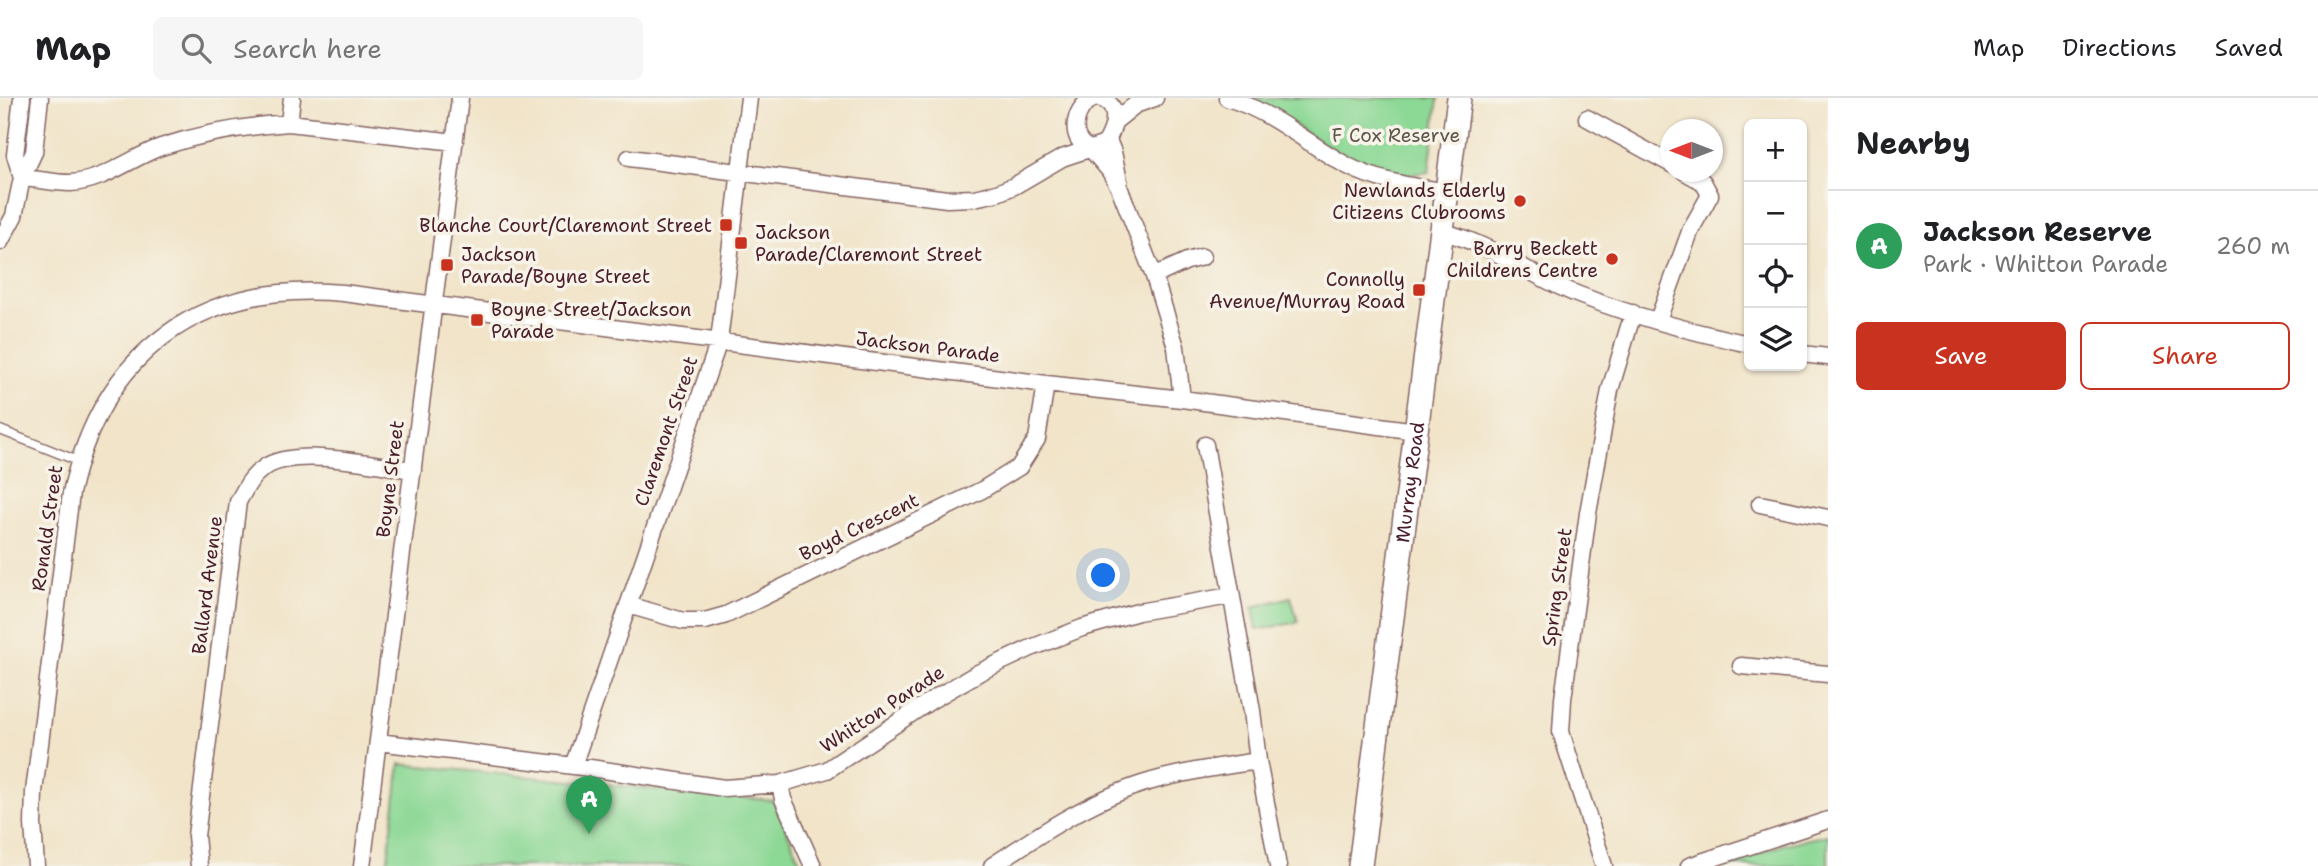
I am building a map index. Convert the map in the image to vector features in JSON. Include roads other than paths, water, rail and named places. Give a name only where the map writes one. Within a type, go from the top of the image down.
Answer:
[{"type":"main road","name":"Murray Road","points":[[1360,866],[1459,98]]},
{"type":"street","points":[[22,98],[15,155],[22,177]]},
{"type":"street","points":[[0,242],[7,214],[34,152],[40,98]]},
{"type":"street","points":[[289,123],[292,98]]},
{"type":"street","name":"Boyne Street","points":[[362,866],[460,98]]},
{"type":"street","name":"Claremont Street","points":[[573,766],[719,341],[749,98]]},
{"type":"street","points":[[1133,98],[1089,100],[1078,104],[1075,130],[1077,140],[1110,170],[1119,187],[1154,276],[1176,347],[1182,399]]},
{"type":"street","points":[[1114,122],[1135,105],[1155,98]]},
{"type":"street","points":[[1227,98],[1256,109],[1348,166],[1383,179],[1448,192]]},
{"type":"street","points":[[628,158],[947,199],[974,198],[1014,186],[1044,167],[1073,153],[1097,148],[1108,140],[1114,122],[1114,110],[1100,99]]},
{"type":"street","points":[[1587,118],[1660,158]]},
{"type":"street","points":[[22,177],[71,183],[83,181],[159,148],[204,134],[289,123],[455,142]]},
{"type":"street","points":[[1044,167],[1075,130]]},
{"type":"street","points":[[1108,140],[1113,152],[1119,187]]},
{"type":"street","points":[[1658,320],[1691,229],[1710,195],[1703,182]]},
{"type":"street","points":[[1443,232],[1471,239],[1577,294],[1710,336],[1744,343]]},
{"type":"street","points":[[1154,276],[1202,257]]},
{"type":"street","name":"Ronald Street","points":[[36,866],[34,792],[71,493],[78,461],[91,426],[107,397],[130,367],[156,341],[215,307],[233,300],[271,292],[307,290],[434,306]]},
{"type":"street","name":"Jackson Parade","points":[[434,306],[1182,399],[1416,431]]},
{"type":"street","name":"Spring Street","points":[[1604,866],[1561,732],[1588,513],[1610,390],[1633,313]]},
{"type":"street","points":[[1807,355],[1828,357]]},
{"type":"street","name":"Boyd Crescent","points":[[628,604],[683,621],[705,621],[726,615],[982,490],[1019,467],[1037,439],[1046,384]]},
{"type":"street","points":[[1205,445],[1278,866]]},
{"type":"street","name":"Ballard Avenue","points":[[199,866],[196,836],[239,502],[245,488],[264,467],[290,458],[330,459],[413,470]]},
{"type":"street","points":[[1760,504],[1828,518]]},
{"type":"street","name":"Whitton Parade","points":[[378,743],[573,766],[724,788],[780,784],[827,770],[930,701],[980,672],[1031,648],[1082,628],[1138,612],[1230,596]]},
{"type":"street","points":[[1741,666],[1828,674]]},
{"type":"street","points":[[992,866],[1030,841],[1102,801],[1140,785],[1182,773],[1258,761]]},
{"type":"street","points":[[780,784],[783,799],[813,866]]},
{"type":"street","points":[[1689,866],[1828,820]]},
{"type":"lane","points":[[0,430],[78,461]]},
{"type":"place","name":"Newlands Elderly Citizens Clubrooms","points":[[1520,201]]},
{"type":"place","name":"Blanche Court/Claremont Street","points":[[726,225]]},
{"type":"place","name":"Jackson Parade/Claremont Street","points":[[741,243]]},
{"type":"place","name":"Barry Beckett Childrens Centre","points":[[1612,259]]},
{"type":"place","name":"Jackson Parade/Boyne Street","points":[[447,265]]},
{"type":"place","name":"Connolly Avenue/Murray Road","points":[[1419,290]]},
{"type":"place","name":"Boyne Street/Jackson Parade","points":[[477,320]]},
{"type":"place","name":"Jackson Reserve","points":[[589,834]]},
{"type":"park label","name":"F Cox Reserve","points":[[1396,135]]}]
